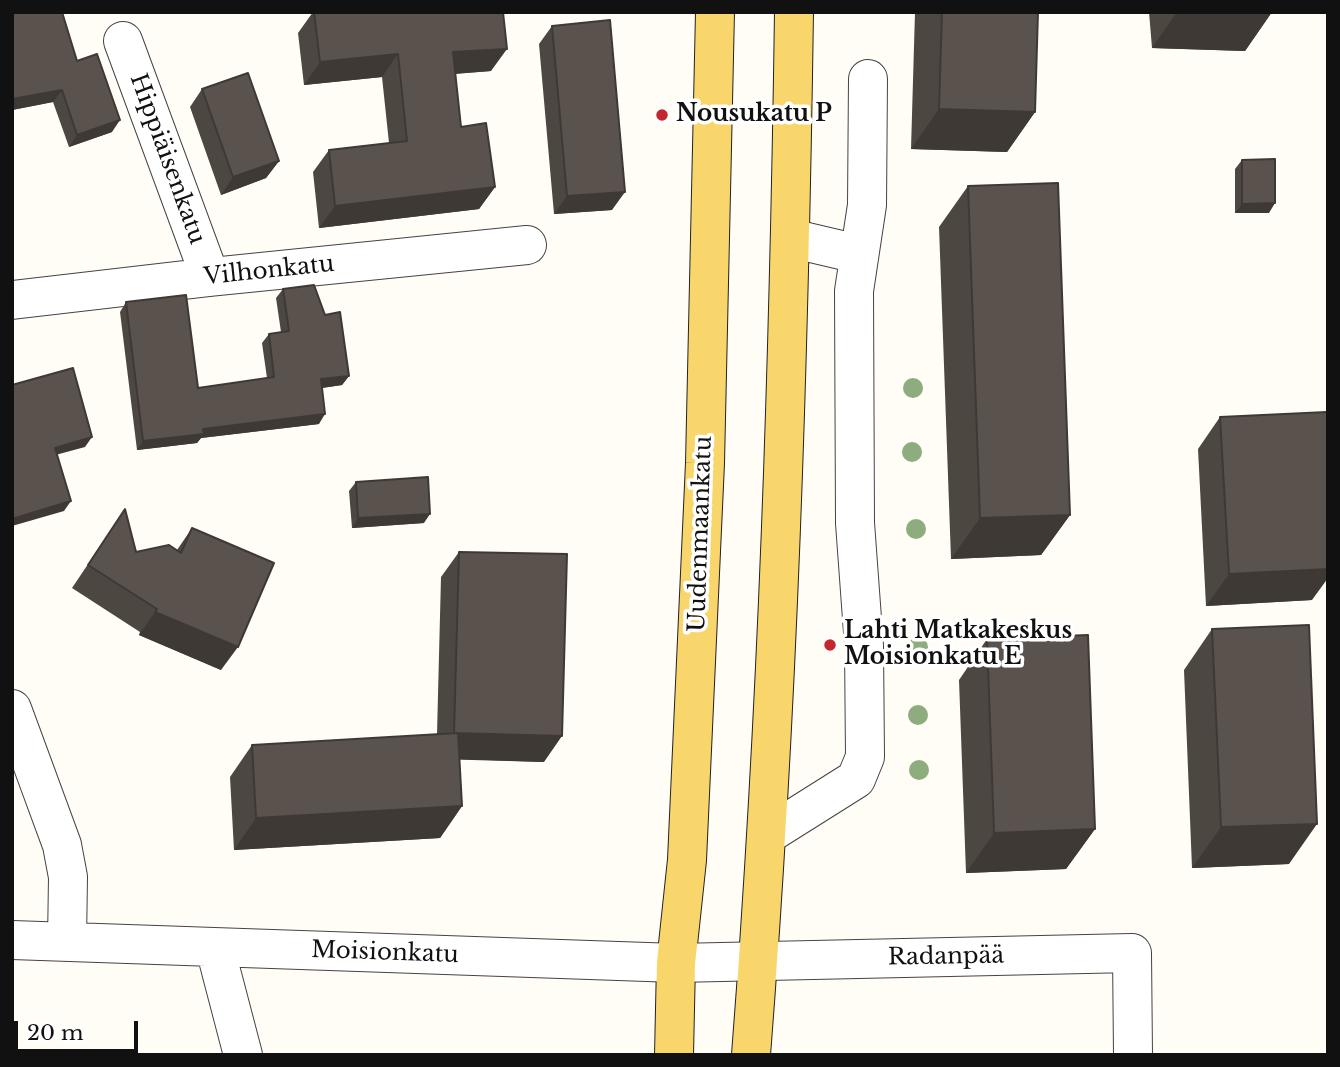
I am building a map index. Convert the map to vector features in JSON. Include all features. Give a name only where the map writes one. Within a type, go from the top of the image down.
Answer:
[{"type":"main road","name":"Uudenmaankatu","points":[[674,1055],[676,963],[687,860],[705,463],[715,12]]},
{"type":"main road","points":[[751,1055],[767,835],[778,624],[794,12]]},
{"type":"street","name":"Hippiäisenkatu","points":[[123,41],[211,276]]},
{"type":"street","points":[[767,835],[856,779],[865,757],[864,646],[855,523],[854,291],[867,205],[868,79]]},
{"type":"street","points":[[790,239],[858,254]]},
{"type":"street","name":"Vilhonkatu","points":[[12,300],[211,276],[527,245]]},
{"type":"street","points":[[12,709],[62,845],[68,877],[67,942]]},
{"type":"street","name":"Moisionkatu","points":[[12,940],[676,963],[759,962]]},
{"type":"street","points":[[215,948],[243,1055]]},
{"type":"street","name":"Radanpää","points":[[759,962],[1132,953],[1133,1055]]},
{"type":"building","points":[[12,12],[62,12],[77,61],[97,54],[120,120],[77,135],[62,90],[12,99]]},
{"type":"building","points":[[314,12],[503,12],[507,49],[453,52],[461,127],[486,123],[495,187],[335,206],[329,150],[407,141],[398,54],[320,62]]},
{"type":"building","points":[[942,12],[1038,12],[1035,112],[939,109]]},
{"type":"building","points":[[610,20],[625,192],[567,196],[552,26]]},
{"type":"building","points":[[248,73],[279,161],[233,177],[202,89]]},
{"type":"building","points":[[1275,159],[1275,203],[1242,204],[1242,160]]},
{"type":"building","points":[[1058,183],[1070,515],[980,518],[968,186]]},
{"type":"building","points":[[314,285],[325,315],[340,312],[349,376],[321,379],[325,414],[203,429],[204,434],[143,441],[126,302],[186,295],[198,388],[274,377],[269,334],[289,331],[283,289]]},
{"type":"building","points":[[73,368],[92,437],[55,448],[71,501],[12,519],[12,385]]},
{"type":"building","points":[[1327,412],[1328,569],[1229,574],[1220,417]]},
{"type":"building","points":[[428,477],[430,514],[358,518],[356,482]]},
{"type":"building","points":[[125,509],[136,552],[169,545],[181,553],[192,528],[274,563],[238,647],[155,612],[157,609],[88,565]]},
{"type":"building","points":[[459,552],[567,554],[562,736],[454,733]]},
{"type":"building","points":[[1309,625],[1317,824],[1221,827],[1212,629]]},
{"type":"building","points":[[1088,635],[1095,829],[994,833],[987,639]]},
{"type":"building","points":[[458,733],[462,806],[256,818],[252,745]]},
{"type":"place","name":"Nousukatu P","points":[[662,115]]},
{"type":"place","name":"Lahti Matkakeskus Moisionkatu E","points":[[830,645]]}]
